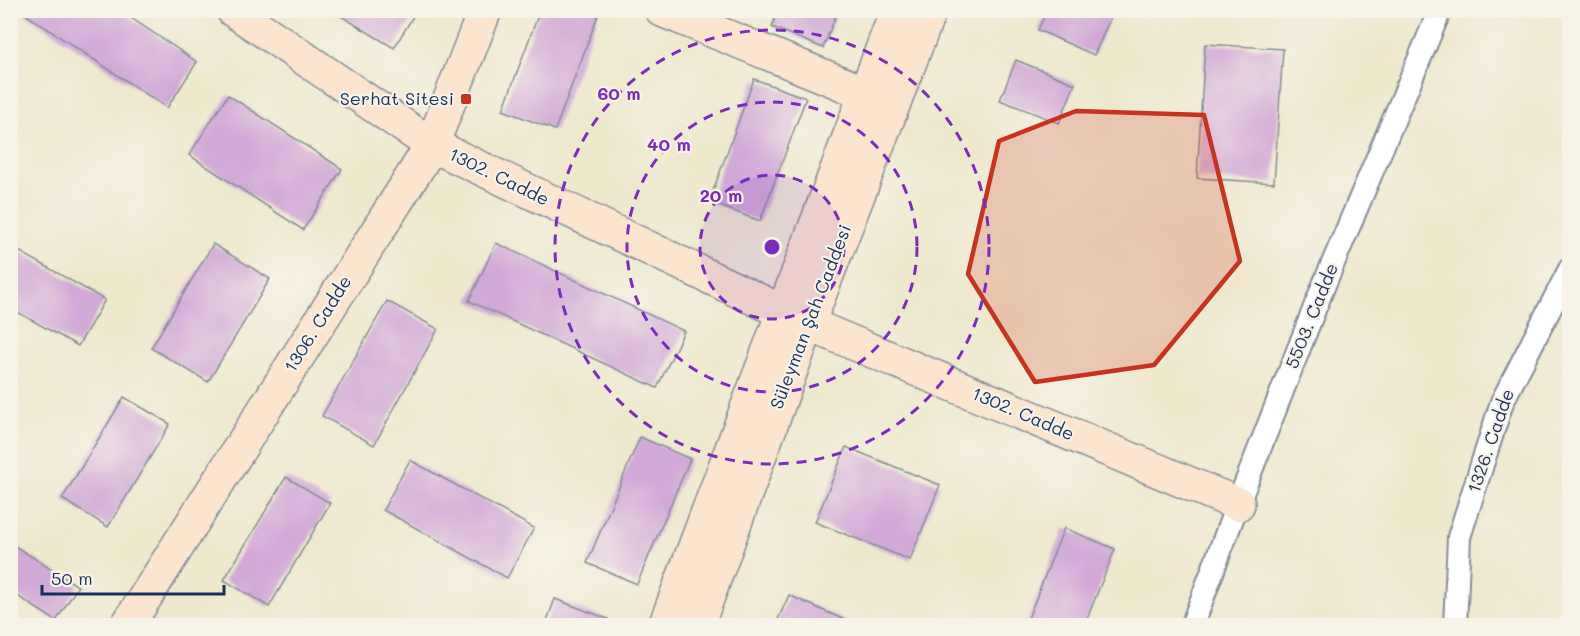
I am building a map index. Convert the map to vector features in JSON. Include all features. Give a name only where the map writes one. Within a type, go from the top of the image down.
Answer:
[{"type":"street","name":"1302. Cadde","points":[[233,10],[432,145],[795,318],[1238,504]]},
{"type":"street","name":"1306. Cadde","points":[[127,626],[432,145],[485,10]]},
{"type":"street","points":[[662,10],[866,93]]},
{"type":"street","name":"Süleyman Şah Caddesi","points":[[697,626],[866,93],[897,10]]},
{"type":"street","name":"Süleyman Şah Caddesi","points":[[665,626],[795,318],[930,10]]},
{"type":"street","name":"5503. Cadde","points":[[1192,626],[1323,287],[1440,10]]},
{"type":"street","name":"1326. Cadde","points":[[1455,626],[1459,537],[1502,402],[1569,269]]},
{"type":"highlighted area","points":[[1076,111],[1204,115],[1240,261],[1154,365],[1035,382],[968,274],[999,141]]},
{"type":"building","points":[[19,10],[119,10],[197,62],[167,108]]},
{"type":"building","points":[[331,10],[417,10],[394,48]]},
{"type":"building","points":[[540,10],[600,10],[555,130],[503,110]]},
{"type":"building","points":[[778,10],[838,10],[823,48],[772,27]]},
{"type":"building","points":[[1047,10],[1114,10],[1094,55],[1038,30]]},
{"type":"building","points":[[1205,44],[1283,49],[1274,183],[1197,178]]},
{"type":"building","points":[[1016,60],[1075,84],[1059,123],[1000,100]]},
{"type":"building","points":[[754,79],[806,98],[760,221],[709,202]]},
{"type":"building","points":[[228,95],[342,169],[303,230],[189,155]]},
{"type":"building","points":[[496,243],[684,331],[657,388],[469,301]]},
{"type":"building","points":[[213,244],[270,279],[208,382],[151,348]]},
{"type":"building","points":[[10,246],[105,300],[78,346],[10,308]]},
{"type":"building","points":[[387,301],[438,329],[374,445],[322,416]]},
{"type":"building","points":[[124,397],[170,424],[108,527],[62,499]]},
{"type":"building","points":[[640,437],[690,459],[637,584],[587,563]]},
{"type":"building","points":[[846,447],[940,485],[910,560],[815,522]]},
{"type":"building","points":[[410,460],[534,528],[507,578],[383,510]]},
{"type":"building","points":[[286,477],[330,503],[269,607],[224,580]]},
{"type":"building","points":[[1064,528],[1115,549],[1084,626],[1025,626]]},
{"type":"building","points":[[10,543],[78,586],[56,621],[10,591]]},
{"type":"building","points":[[789,595],[858,626],[775,626]]},
{"type":"building","points":[[555,599],[608,619],[605,626],[545,626]]},
{"type":"place","name":"Serhat Sitesi","points":[[466,99]]}]
